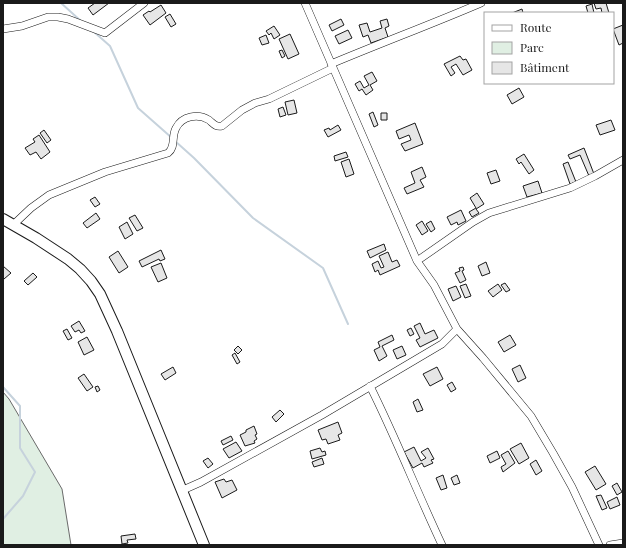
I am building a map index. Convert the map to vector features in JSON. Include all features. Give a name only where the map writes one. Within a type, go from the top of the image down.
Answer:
[{"type":"highway","points":[[3,219],[36,238],[80,268],[97,290],[117,331],[204,545]]},
{"type":"street","points":[[3,29],[22,26],[48,17],[58,17],[68,19],[105,33],[144,3]]},
{"type":"street","points":[[305,3],[417,261],[434,285],[457,329],[484,358],[531,416],[572,488],[599,545]]},
{"type":"street","points":[[13,225],[31,208],[49,195],[105,172],[168,153],[173,146],[173,134],[178,124],[188,116],[201,117],[209,120],[214,125],[219,127],[222,126],[242,110],[255,103],[269,99],[332,66],[388,40],[425,27],[481,3]]},
{"type":"street","points":[[417,261],[473,222],[489,213],[570,188],[623,160]]},
{"type":"street","points":[[182,490],[201,482],[288,434],[442,344],[457,329]]},
{"type":"street","points":[[370,386],[386,418],[421,501],[442,545]]},
{"type":"street","points":[[610,545],[623,543]]},
{"type":"green space","points":[[3,392],[9,399],[62,489],[71,545],[3,545]]},
{"type":"building","points":[[95,3],[109,3],[93,15],[88,8]]},
{"type":"building","points":[[594,3],[606,3],[609,12],[602,12],[601,8],[596,9]]},
{"type":"building","points":[[592,4],[594,12],[588,12],[586,6]]},
{"type":"building","points":[[161,5],[166,13],[150,25],[143,15]]},
{"type":"building","points":[[522,9],[523,12],[514,12]]},
{"type":"building","points":[[170,14],[176,24],[171,27],[165,17]]},
{"type":"building","points":[[341,19],[344,25],[332,31],[329,25]]},
{"type":"building","points":[[387,19],[389,26],[385,28],[388,37],[371,43],[368,35],[363,37],[359,25],[367,23],[370,32],[382,28],[380,21]]},
{"type":"building","points":[[623,25],[623,43],[619,45],[614,32],[614,29]]},
{"type":"building","points":[[274,26],[280,35],[274,39],[271,33],[269,35],[266,31]]},
{"type":"building","points":[[348,30],[352,38],[339,44],[335,36]]},
{"type":"building","points":[[290,34],[299,54],[288,59],[279,39]]},
{"type":"building","points":[[266,35],[269,43],[262,45],[259,38]]},
{"type":"building","points":[[282,50],[285,56],[282,58],[279,51]]},
{"type":"building","points":[[460,56],[463,60],[466,59],[472,70],[463,75],[456,64],[451,67],[455,73],[451,76],[444,64]]},
{"type":"building","points":[[372,72],[377,81],[370,85],[373,90],[366,95],[362,89],[359,91],[355,84],[360,81],[364,88],[369,85],[364,76]]},
{"type":"building","points":[[519,88],[524,97],[512,104],[507,95]]},
{"type":"building","points":[[294,100],[297,113],[288,115],[285,102]]},
{"type":"building","points":[[283,107],[286,115],[280,117],[278,109]]},
{"type":"building","points":[[373,112],[378,125],[374,127],[369,114]]},
{"type":"building","points":[[381,113],[387,113],[387,120],[381,120]]},
{"type":"building","points":[[611,120],[615,130],[600,135],[596,125]]},
{"type":"building","points":[[415,123],[423,144],[405,151],[401,144],[411,140],[409,135],[399,139],[396,131]]},
{"type":"building","points":[[338,125],[341,130],[328,137],[324,130],[329,128],[330,130]]},
{"type":"building","points":[[44,130],[51,140],[47,143],[40,133]]},
{"type":"building","points":[[39,135],[50,152],[41,159],[36,152],[30,155],[25,148],[35,142],[33,139]]},
{"type":"building","points":[[584,148],[594,174],[589,176],[580,155],[570,159],[568,155]]},
{"type":"building","points":[[346,152],[348,157],[335,161],[334,156]]},
{"type":"building","points":[[524,154],[534,170],[529,174],[521,162],[519,164],[516,159]]},
{"type":"building","points":[[349,159],[354,174],[346,177],[341,162]]},
{"type":"building","points":[[568,162],[576,182],[570,184],[563,164]]},
{"type":"building","points":[[422,167],[426,177],[420,180],[424,187],[407,194],[404,188],[415,183],[411,172]]},
{"type":"building","points":[[496,170],[500,181],[491,184],[487,173]]},
{"type":"building","points":[[538,181],[542,193],[527,197],[523,186]]},
{"type":"building","points":[[477,193],[484,204],[476,209],[479,213],[472,217],[469,212],[476,208],[470,198]]},
{"type":"building","points":[[95,197],[100,204],[95,207],[90,200]]},
{"type":"building","points":[[461,210],[466,221],[458,225],[457,222],[451,225],[447,217]]},
{"type":"building","points":[[96,213],[100,219],[87,228],[83,223]]},
{"type":"building","points":[[135,215],[143,228],[137,231],[129,218]]},
{"type":"building","points":[[422,221],[428,231],[422,235],[416,225]]},
{"type":"building","points":[[431,221],[435,229],[431,232],[426,224]]},
{"type":"building","points":[[127,222],[133,234],[125,239],[119,227]]},
{"type":"building","points":[[384,244],[386,250],[370,258],[367,251]]},
{"type":"building","points":[[161,250],[165,259],[160,261],[159,259],[142,267],[139,261]]},
{"type":"building","points":[[118,251],[128,267],[119,273],[109,257]]},
{"type":"building","points":[[388,252],[392,262],[397,260],[400,266],[380,275],[378,270],[375,272],[372,264],[378,261],[381,268],[384,267],[379,256]]},
{"type":"building","points":[[486,262],[490,273],[482,276],[478,266]]},
{"type":"building","points":[[161,263],[167,278],[158,282],[151,267]]},
{"type":"building","points":[[3,266],[11,273],[4,279],[3,278]]},
{"type":"building","points":[[463,267],[464,270],[462,271],[466,280],[460,283],[455,273],[460,271],[459,268]]},
{"type":"building","points":[[33,273],[37,277],[28,285],[24,281]]},
{"type":"building","points":[[505,283],[510,290],[506,292],[501,285]]},
{"type":"building","points":[[466,284],[471,296],[465,298],[460,286]]},
{"type":"building","points":[[498,284],[502,290],[493,297],[488,291]]},
{"type":"building","points":[[456,286],[461,297],[453,301],[448,289]]},
{"type":"building","points":[[79,321],[85,331],[81,333],[79,330],[75,332],[71,326]]},
{"type":"building","points":[[420,323],[425,334],[434,330],[438,338],[420,347],[416,340],[420,338],[414,326]]},
{"type":"building","points":[[411,328],[414,334],[410,336],[407,330]]},
{"type":"building","points":[[67,329],[72,338],[68,340],[63,331]]},
{"type":"building","points":[[392,335],[394,340],[382,346],[387,356],[379,361],[374,350],[380,347],[378,342]]},
{"type":"building","points":[[510,335],[516,345],[504,352],[498,342]]},
{"type":"building","points":[[87,337],[94,350],[84,355],[78,342]]},
{"type":"building","points":[[238,346],[242,350],[238,354],[234,350]]},
{"type":"building","points":[[402,346],[406,355],[397,359],[393,350]]},
{"type":"building","points":[[235,353],[240,362],[237,364],[232,355]]},
{"type":"building","points":[[520,365],[526,378],[518,382],[512,369]]},
{"type":"building","points":[[173,367],[176,373],[165,380],[161,374]]},
{"type":"building","points":[[437,367],[443,379],[430,386],[423,374]]},
{"type":"building","points":[[84,374],[93,387],[87,391],[78,378]]},
{"type":"building","points":[[452,382],[456,389],[451,392],[447,385]]},
{"type":"building","points":[[98,386],[100,390],[97,392],[95,387]]},
{"type":"building","points":[[418,399],[423,410],[417,412],[413,402]]},
{"type":"building","points":[[280,410],[284,414],[276,422],[272,417]]},
{"type":"building","points":[[338,422],[342,433],[338,435],[340,440],[328,444],[326,439],[322,440],[318,430]]},
{"type":"building","points":[[254,426],[257,439],[254,441],[255,443],[245,446],[240,435]]},
{"type":"building","points":[[231,436],[233,440],[223,445],[221,441]]},
{"type":"building","points":[[236,442],[242,451],[229,458],[223,449]]},
{"type":"building","points":[[521,443],[529,458],[519,464],[510,449]]},
{"type":"building","points":[[414,447],[421,461],[426,458],[421,452],[428,448],[434,459],[431,460],[433,463],[424,467],[422,463],[413,468],[404,452]]},
{"type":"building","points":[[320,448],[322,452],[325,451],[326,455],[312,459],[310,451]]},
{"type":"building","points":[[497,451],[500,458],[490,463],[487,456]]},
{"type":"building","points":[[508,451],[515,463],[503,472],[501,467],[506,464],[501,455]]},
{"type":"building","points":[[208,458],[213,464],[208,468],[203,461]]},
{"type":"building","points":[[322,458],[324,464],[314,467],[312,462]]},
{"type":"building","points":[[536,460],[542,471],[536,475],[530,464]]},
{"type":"building","points":[[595,466],[606,484],[596,490],[585,472]]},
{"type":"building","points":[[443,475],[447,488],[441,490],[436,478]]},
{"type":"building","points":[[457,475],[460,483],[454,485],[451,478]]},
{"type":"building","points":[[224,479],[226,482],[232,480],[237,490],[222,498],[215,482]]},
{"type":"building","points":[[617,483],[622,492],[617,495],[612,486]]},
{"type":"building","points":[[601,495],[607,508],[602,510],[596,496]]},
{"type":"building","points":[[617,497],[620,505],[610,509],[607,502]]},
{"type":"building","points":[[135,534],[136,539],[127,540],[128,543],[122,544],[121,536]]},
{"type":"waterway","points":[[61,3],[82,22]]},
{"type":"waterway","points":[[93,31],[110,46],[138,108],[172,138]]},
{"type":"waterway","points":[[175,141],[194,158],[253,218],[323,268],[348,324]]},
{"type":"waterway","points":[[3,387],[20,406],[20,448],[35,472],[23,496],[3,519]]}]
